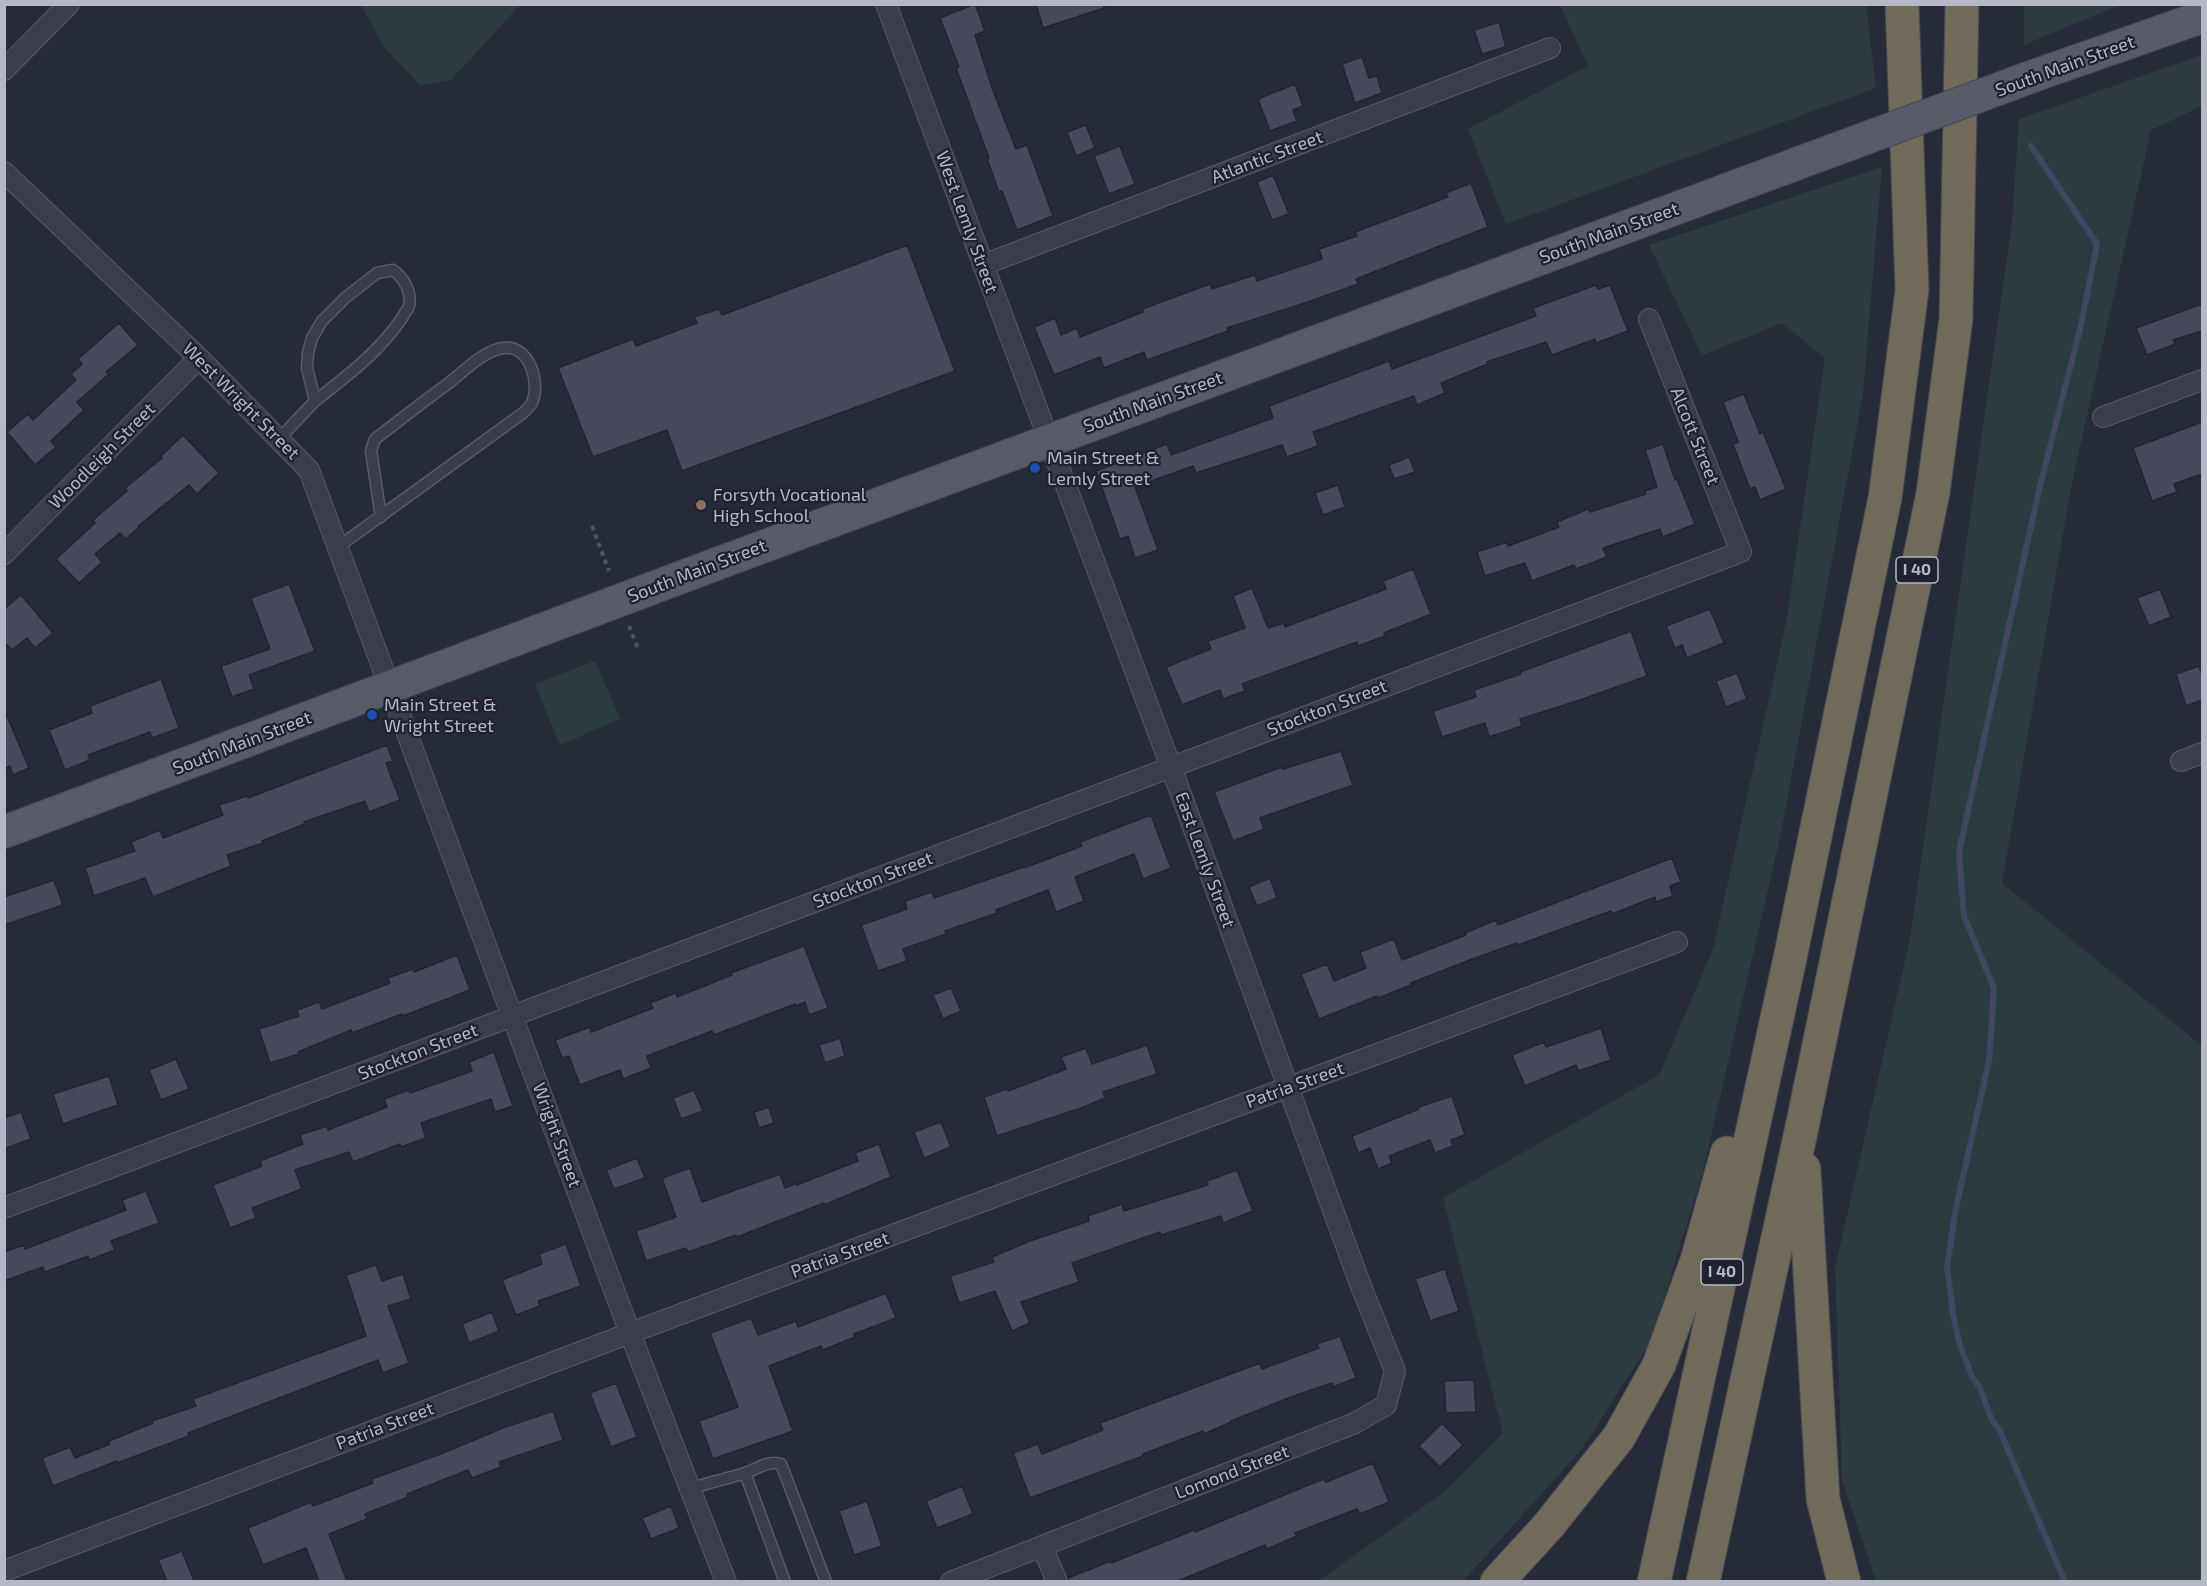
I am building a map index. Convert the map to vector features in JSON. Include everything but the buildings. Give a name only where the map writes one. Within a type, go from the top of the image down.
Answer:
[{"type":"highway","name":"I 40","points":[[1654,1581],[1789,963],[1885,498],[1912,290],[1902,4]]},
{"type":"highway","name":"I 40","points":[[1702,1581],[1802,1127],[1933,493],[1956,319],[1962,4]]},
{"type":"highway","points":[[1497,1581],[1549,1525],[1619,1437],[1659,1365],[1698,1260],[1744,1087],[1789,963]]},
{"type":"highway","points":[[1802,1127],[1823,1499],[1844,1581]]},
{"type":"main road","name":"South Main Street","points":[[4,832],[1048,441],[2036,75],[2202,17]]},
{"type":"street","points":[[4,70],[69,4]]},
{"type":"street","name":"West Lemly Street","points":[[886,4],[1048,441]]},
{"type":"street","name":"Atlantic Street","points":[[983,265],[1550,48]]},
{"type":"street","name":"West Wright Street","points":[[4,172],[199,358],[309,471],[390,687]]},
{"type":"street","name":"Alcott Street","points":[[1649,319],[1741,552]]},
{"type":"street","name":"Woodleigh Street","points":[[4,554],[199,358]]},
{"type":"street","points":[[2103,417],[2202,380]]},
{"type":"street","name":"East Lemly Street","points":[[1048,441],[1171,767],[1359,1281]]},
{"type":"street","name":"Stockton Street","points":[[4,1208],[1741,552]]},
{"type":"street","name":"Wright Street","points":[[390,687],[630,1333],[726,1581]]},
{"type":"street","points":[[2181,761],[2202,753]]},
{"type":"street","name":"Patria Street","points":[[4,1571],[630,1333],[1677,942]]},
{"type":"street","name":"Lomond Street","points":[[951,1581],[1355,1424],[1386,1405],[1395,1371],[1359,1281]]},
{"type":"street","points":[[1042,1546],[1057,1581]]},
{"type":"lane","points":[[279,439],[315,400],[358,367],[395,328],[409,306],[402,276],[393,270],[377,273],[345,298],[322,321],[312,338],[308,353],[307,368],[315,400]]},
{"type":"lane","points":[[338,547],[381,517],[524,413],[532,404],[535,392],[530,363],[522,354],[513,348],[503,348],[481,357],[375,439],[370,452],[381,517]]},
{"type":"lane","points":[[690,1489],[774,1462],[781,1464],[826,1581]]},
{"type":"lane","points":[[745,1473],[785,1581]]},
{"type":"path","points":[[592,526],[609,571]]},
{"type":"path","points":[[629,626],[639,651]]},
{"type":"shaded area","points":[[2024,4],[2119,5],[2024,45]]},
{"type":"shaded area","points":[[361,5],[520,5],[451,80],[420,85],[384,47]]},
{"type":"shaded area","points":[[1560,5],[1866,5],[1876,88],[1506,224],[1468,129],[1588,66]]},
{"type":"shaded area","points":[[2202,55],[2202,106],[2151,130],[2072,483],[2002,883],[2202,1046],[2202,1581],[1876,1581],[1842,1480],[1835,1268],[1910,939],[2012,222],[2019,119]]},
{"type":"shaded area","points":[[1882,167],[1863,394],[1781,833],[1702,1175],[1651,1341],[1582,1449],[1463,1581],[1317,1582],[1444,1492],[1503,1433],[1443,1198],[1659,1075],[1713,949],[1786,623],[1825,358],[1782,323],[1702,355],[1649,245]]},
{"type":"shaded area","points":[[595,661],[620,719],[560,745],[535,684]]},
{"type":"waterway","points":[[2031,146],[2097,244],[2081,325],[2039,490],[1959,852],[1964,916],[1994,988],[1989,1061],[1956,1208],[1947,1267],[1959,1342],[1972,1377],[1980,1388],[1991,1418],[2000,1431],[2065,1582]]},
{"type":"place","name":"Main Street & Lemly Street","points":[[1035,468]]},
{"type":"place","name":"Forsyth Vocational High School","points":[[701,505]]},
{"type":"place","name":"Main Street & Wright Street","points":[[372,715]]}]
